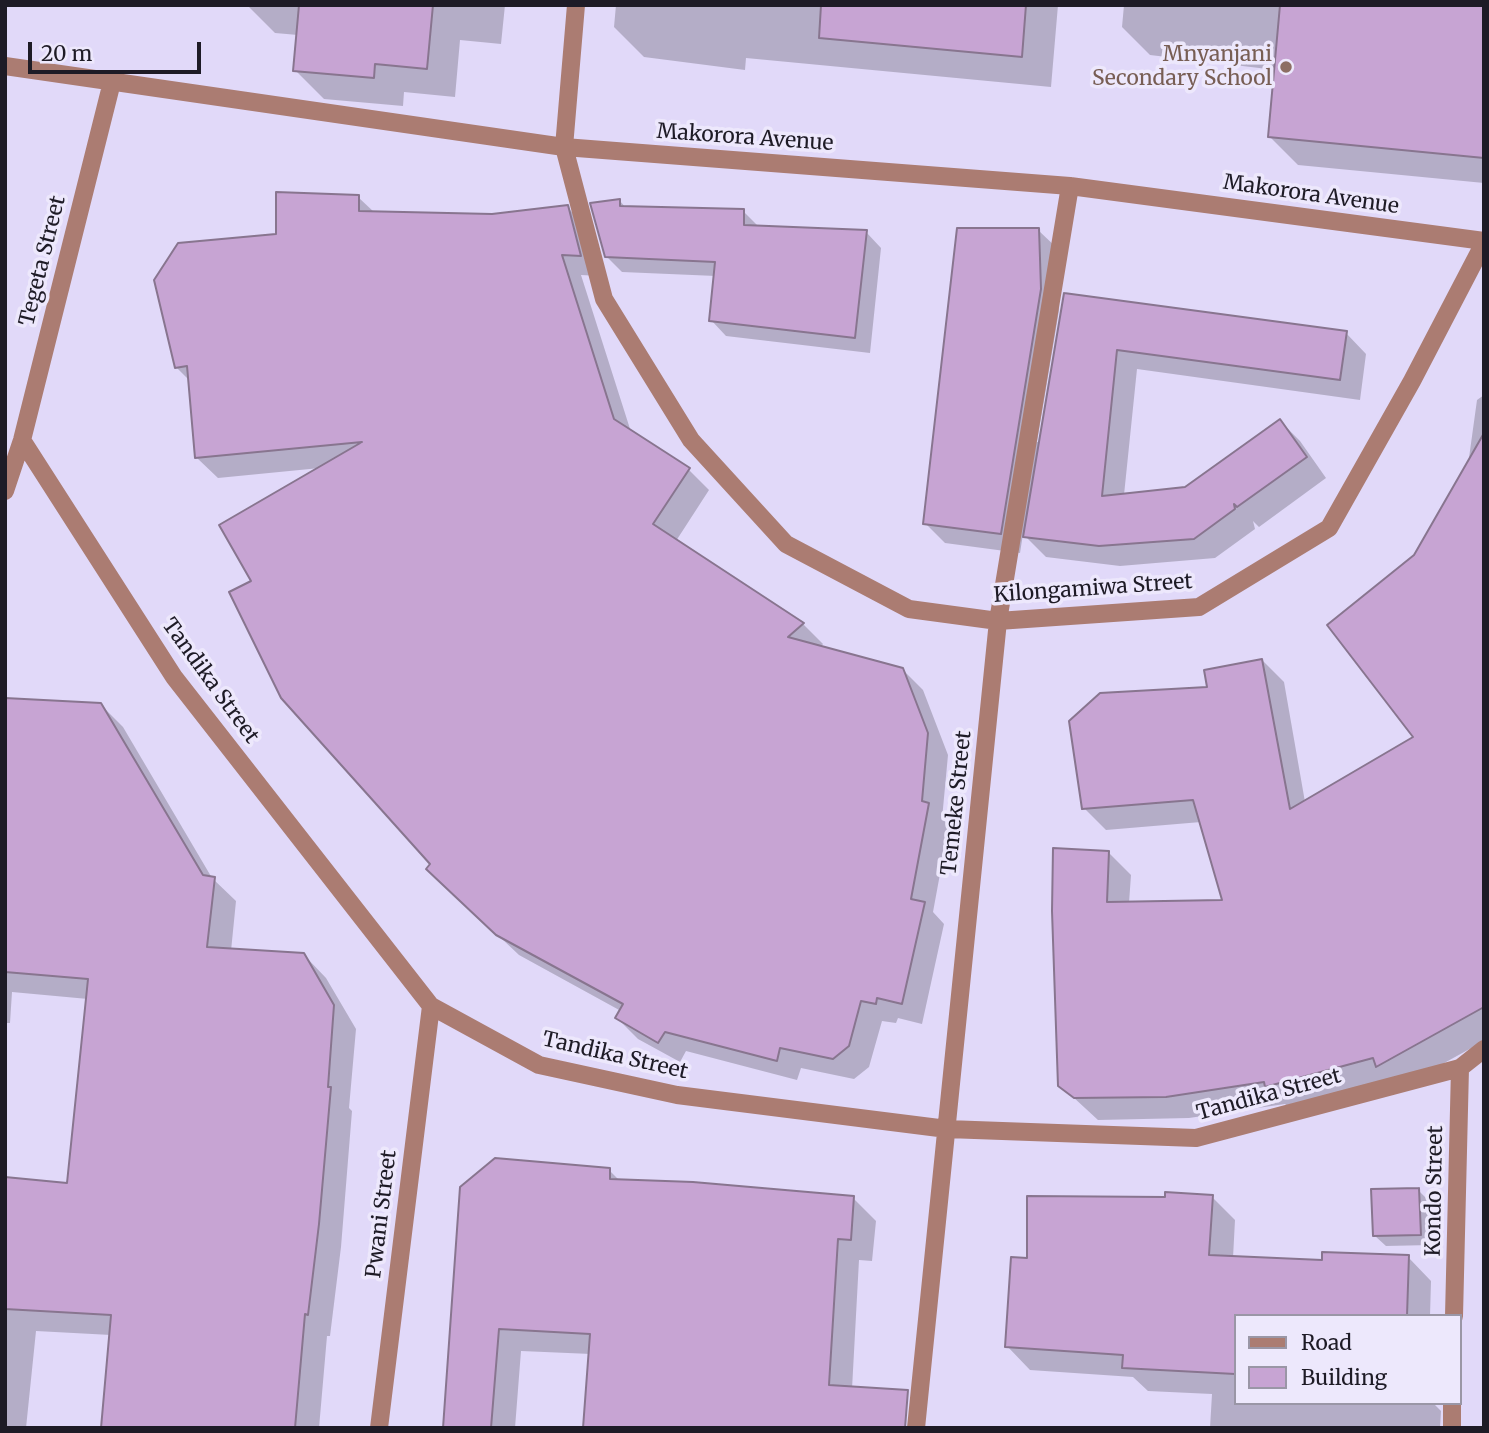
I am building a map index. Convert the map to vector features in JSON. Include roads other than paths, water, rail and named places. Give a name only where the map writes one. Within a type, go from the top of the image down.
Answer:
[{"type":"street","name":"Kilongamiwa Street","points":[[576,5],[564,147],[604,299],[691,440],[786,544],[909,609],[998,621],[1199,607],[1329,528],[1412,380],[1484,242]]},
{"type":"street","name":"Makorora Avenue","points":[[5,66],[564,147],[1070,186],[1484,242]]},
{"type":"street","name":"Tegeta Street","points":[[5,491],[22,440],[112,82]]},
{"type":"street","name":"Temeke Street","points":[[916,1428],[998,621],[1070,186]]},
{"type":"street","name":"Tandika Street","points":[[22,440],[174,677],[431,1006],[539,1065],[677,1095],[947,1129],[1196,1138],[1460,1068],[1484,1049]]},
{"type":"street","name":"Pwani Street","points":[[379,1428],[431,1006]]},
{"type":"street","name":"Kondo Street","points":[[1454,1314],[1460,1068]]},
{"type":"street","points":[[1452,1405],[1452,1428]]},
{"type":"place","name":"Mnyanjani Secondary School","points":[[1286,67]]}]
